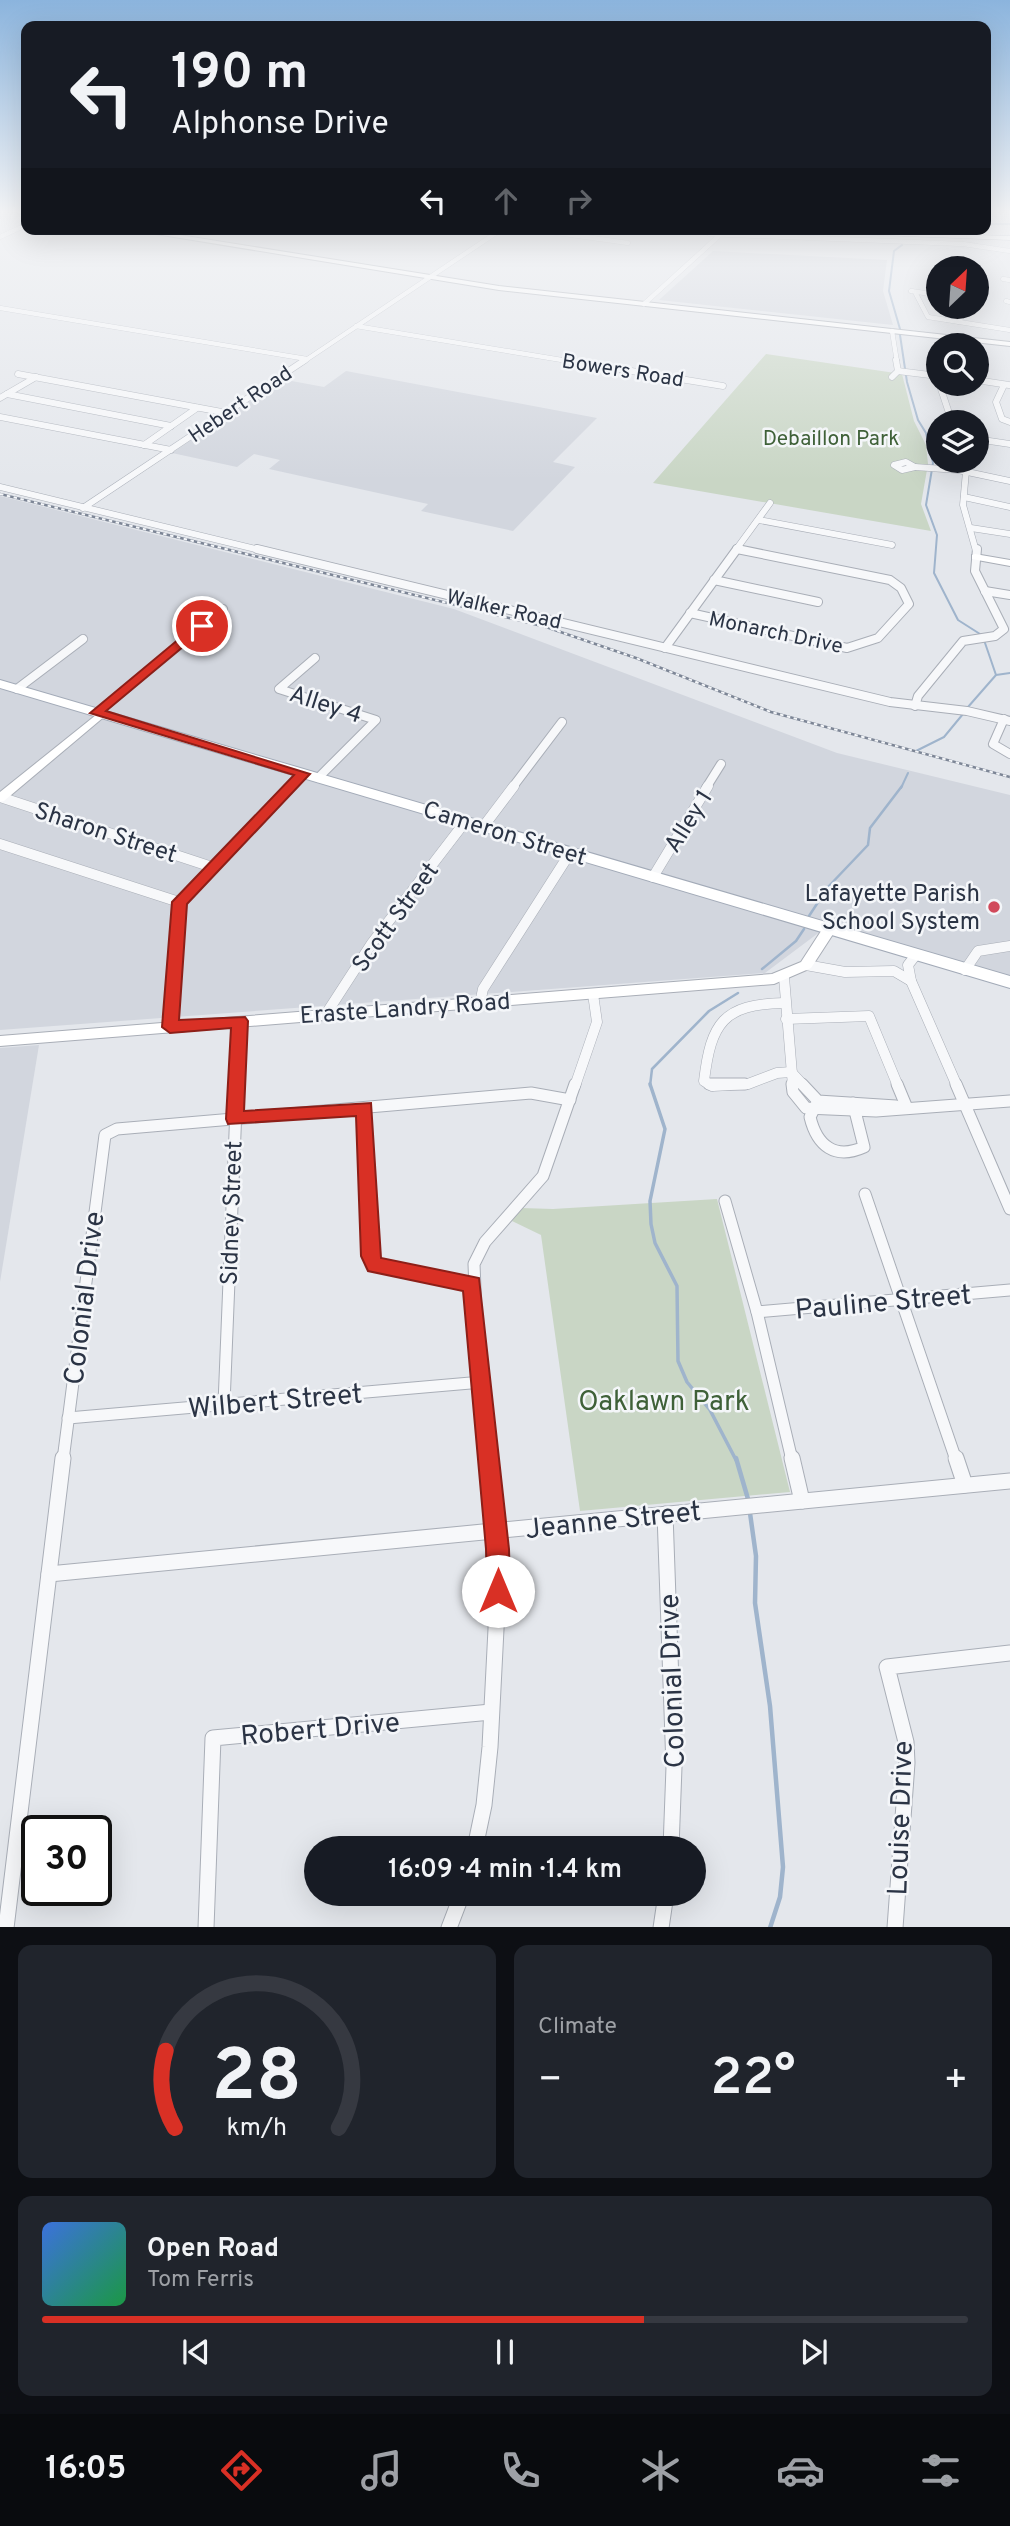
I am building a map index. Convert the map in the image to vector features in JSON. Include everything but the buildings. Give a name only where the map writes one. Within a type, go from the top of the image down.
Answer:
[{"type":"main road","points":[[612,300],[926,335]]},
{"type":"main road","points":[[989,342],[1010,344]]},
{"type":"main road","points":[[975,557],[1010,563]]},
{"type":"main road","name":"Cameron Street","points":[[0,684],[828,931],[1010,982]]},
{"type":"main road","points":[[0,797],[99,713]]},
{"type":"main road","points":[[806,965],[828,931]]},
{"type":"main road","name":"Eraste Landry Road","points":[[0,1041],[593,994],[784,976],[806,965]]},
{"type":"street","name":"Hebert Road","points":[[83,508],[395,300]]},
{"type":"street","points":[[644,304],[649,300]]},
{"type":"street","points":[[0,308],[307,359]]},
{"type":"street","points":[[940,319],[1010,330]]},
{"type":"street","points":[[963,333],[970,324]]},
{"type":"street","name":"Bowers Road","points":[[356,326],[723,386]]},
{"type":"street","points":[[892,331],[898,371]]},
{"type":"street","points":[[892,377],[898,371]]},
{"type":"street","points":[[898,371],[926,377]]},
{"type":"street","points":[[18,374],[227,412]]},
{"type":"street","points":[[3,396],[36,377]]},
{"type":"street","points":[[989,382],[1007,385],[997,407],[1003,420],[1010,422]]},
{"type":"street","points":[[3,396],[171,426]]},
{"type":"street","points":[[144,445],[197,408]]},
{"type":"street","points":[[0,417],[171,450]]},
{"type":"street","points":[[989,441],[1010,444]]},
{"type":"street","points":[[915,467],[926,468]]},
{"type":"street","points":[[915,706],[918,696],[963,641],[995,636],[1004,629],[1003,622],[975,572],[977,544],[963,509],[967,473]]},
{"type":"street","points":[[972,473],[1010,481]]},
{"type":"street","name":"Walker Road","points":[[0,487],[915,706],[967,711],[1007,720]]},
{"type":"street","points":[[964,498],[1010,508]]},
{"type":"street","points":[[665,648],[770,503]]},
{"type":"street","points":[[759,520],[892,545]]},
{"type":"street","points":[[971,528],[1010,534]]},
{"type":"street","name":"Monarch Drive","points":[[690,613],[835,647],[857,649],[875,641],[909,604],[901,588],[890,580],[737,549]]},
{"type":"street","points":[[714,580],[818,602]]},
{"type":"street","points":[[985,591],[1010,595]]},
{"type":"street","points":[[99,713],[223,608]]},
{"type":"street","points":[[17,689],[83,639]]},
{"type":"street","name":"Alley 4","points":[[315,658],[279,689],[376,720],[318,778]]},
{"type":"street","points":[[1007,720],[993,742],[996,748],[1010,754]]},
{"type":"street","points":[[483,827],[562,722]]},
{"type":"street","name":"Alley 1","points":[[653,877],[721,764]]},
{"type":"street","points":[[170,1027],[179,902],[303,774]]},
{"type":"street","name":"Sharon Street","points":[[0,797],[212,867]]},
{"type":"street","name":"Scott Street","points":[[326,1014],[372,943],[466,822]]},
{"type":"street","points":[[0,844],[179,902]]},
{"type":"street","points":[[480,1003],[483,989],[570,853]]},
{"type":"street","points":[[965,970],[978,951],[1010,946]]},
{"type":"street","points":[[915,956],[908,965],[911,981],[1010,1209]]},
{"type":"street","points":[[806,965],[845,972],[894,971],[911,981]]},
{"type":"street","points":[[784,976],[791,1072],[815,1106]]},
{"type":"street","points":[[478,1836],[484,1805],[499,1570],[472,1284],[474,1264],[485,1242],[539,1184],[597,1022],[593,994]]},
{"type":"street","points":[[784,1003],[755,1002],[722,1018],[711,1035],[704,1081],[712,1086],[748,1084],[776,1073],[791,1072]]},
{"type":"street","points":[[786,1019],[869,1016],[907,1108]]},
{"type":"street","name":"Sidney Street","points":[[224,1404],[240,1021]]},
{"type":"street","name":"Colonial Drive","points":[[6,1927],[103,1139],[117,1129],[531,1093],[570,1100]]},
{"type":"street","points":[[815,1106],[907,1108],[1010,1101]]},
{"type":"street","points":[[815,1106],[810,1121],[817,1141],[821,1147],[836,1152],[864,1147],[854,1107]]},
{"type":"street","points":[[365,1108],[371,1256],[374,1265],[472,1284]]},
{"type":"street","points":[[865,1194],[965,1485]]},
{"type":"street","points":[[725,1201],[757,1312],[802,1501]]},
{"type":"street","name":"Pauline Street","points":[[757,1312],[1010,1290]]},
{"type":"street","name":"Wilbert Street","points":[[68,1418],[482,1382]]},
{"type":"street","name":"Jeanne Street","points":[[49,1574],[1010,1481]]},
{"type":"street","name":"Colonial Drive","points":[[665,1514],[674,1767],[671,1836]]},
{"type":"street","name":"Louise Drive","points":[[895,1927],[907,1763],[906,1742],[887,1667],[1010,1653]]},
{"type":"street","name":"Robert Drive","points":[[206,1927],[213,1738],[491,1712]]},
{"type":"street","points":[[449,1927],[457,1906]]},
{"type":"street","points":[[660,1927],[664,1906]]},
{"type":"shaded area","points":[[659,300],[886,300],[893,325]]},
{"type":"shaded area","points":[[346,371],[597,418],[553,462],[575,467],[513,531],[421,511],[428,504],[269,469],[280,460],[254,454],[237,467],[172,453],[281,379],[324,387]]},
{"type":"shaded area","points":[[0,496],[454,609],[837,753],[1010,795],[1010,980],[829,925],[765,973],[0,1030]]},
{"type":"shaded area","points":[[39,1045],[0,1282],[0,1048]]},
{"type":"green space","name":"Debaillon Park","points":[[766,354],[902,374],[914,421],[926,445],[926,473],[921,504],[931,531],[653,483]]},
{"type":"green space","name":"Oaklawn Park","points":[[717,1199],[790,1492],[580,1511],[541,1235],[512,1221],[521,1208],[553,1209]]},
{"type":"waterway","points":[[892,300],[900,329]]},
{"type":"waterway","points":[[900,335],[907,382],[918,420],[926,433],[933,463],[926,505],[937,535],[934,573],[958,620],[980,634]]},
{"type":"waterway","points":[[984,640],[996,675]]},
{"type":"waterway","points":[[996,675],[1010,673]]},
{"type":"waterway","points":[[968,707],[996,675]]},
{"type":"waterway","points":[[916,751],[944,737],[963,714]]},
{"type":"waterway","points":[[902,786],[908,773]]},
{"type":"waterway","points":[[809,916],[828,887],[868,845],[870,828],[902,786]]},
{"type":"waterway","points":[[762,969],[796,941],[804,929]]},
{"type":"waterway","points":[[650,1085],[652,1069],[709,1011],[738,993]]},
{"type":"waterway","points":[[650,1085],[665,1129],[650,1201],[651,1224],[655,1243],[677,1286],[678,1361],[687,1382],[710,1410],[736,1460]]},
{"type":"waterway","points":[[736,1458],[748,1499]]},
{"type":"waterway","points":[[750,1513],[756,1556],[755,1603],[770,1706],[783,1867],[780,1897],[770,1927]]},
{"type":"railway","points":[[0,494],[546,627],[636,658],[771,712],[1010,777]]},
{"type":"place","name":"Lafayette Parish School System","points":[[994,907]]},
{"type":"route","points":[[202,626],[97,713],[303,774],[179,902],[170,1027],[240,1021],[234,1119],[365,1108],[371,1256],[374,1265],[383,1269],[472,1284],[498,1549],[498,1591]]}]
